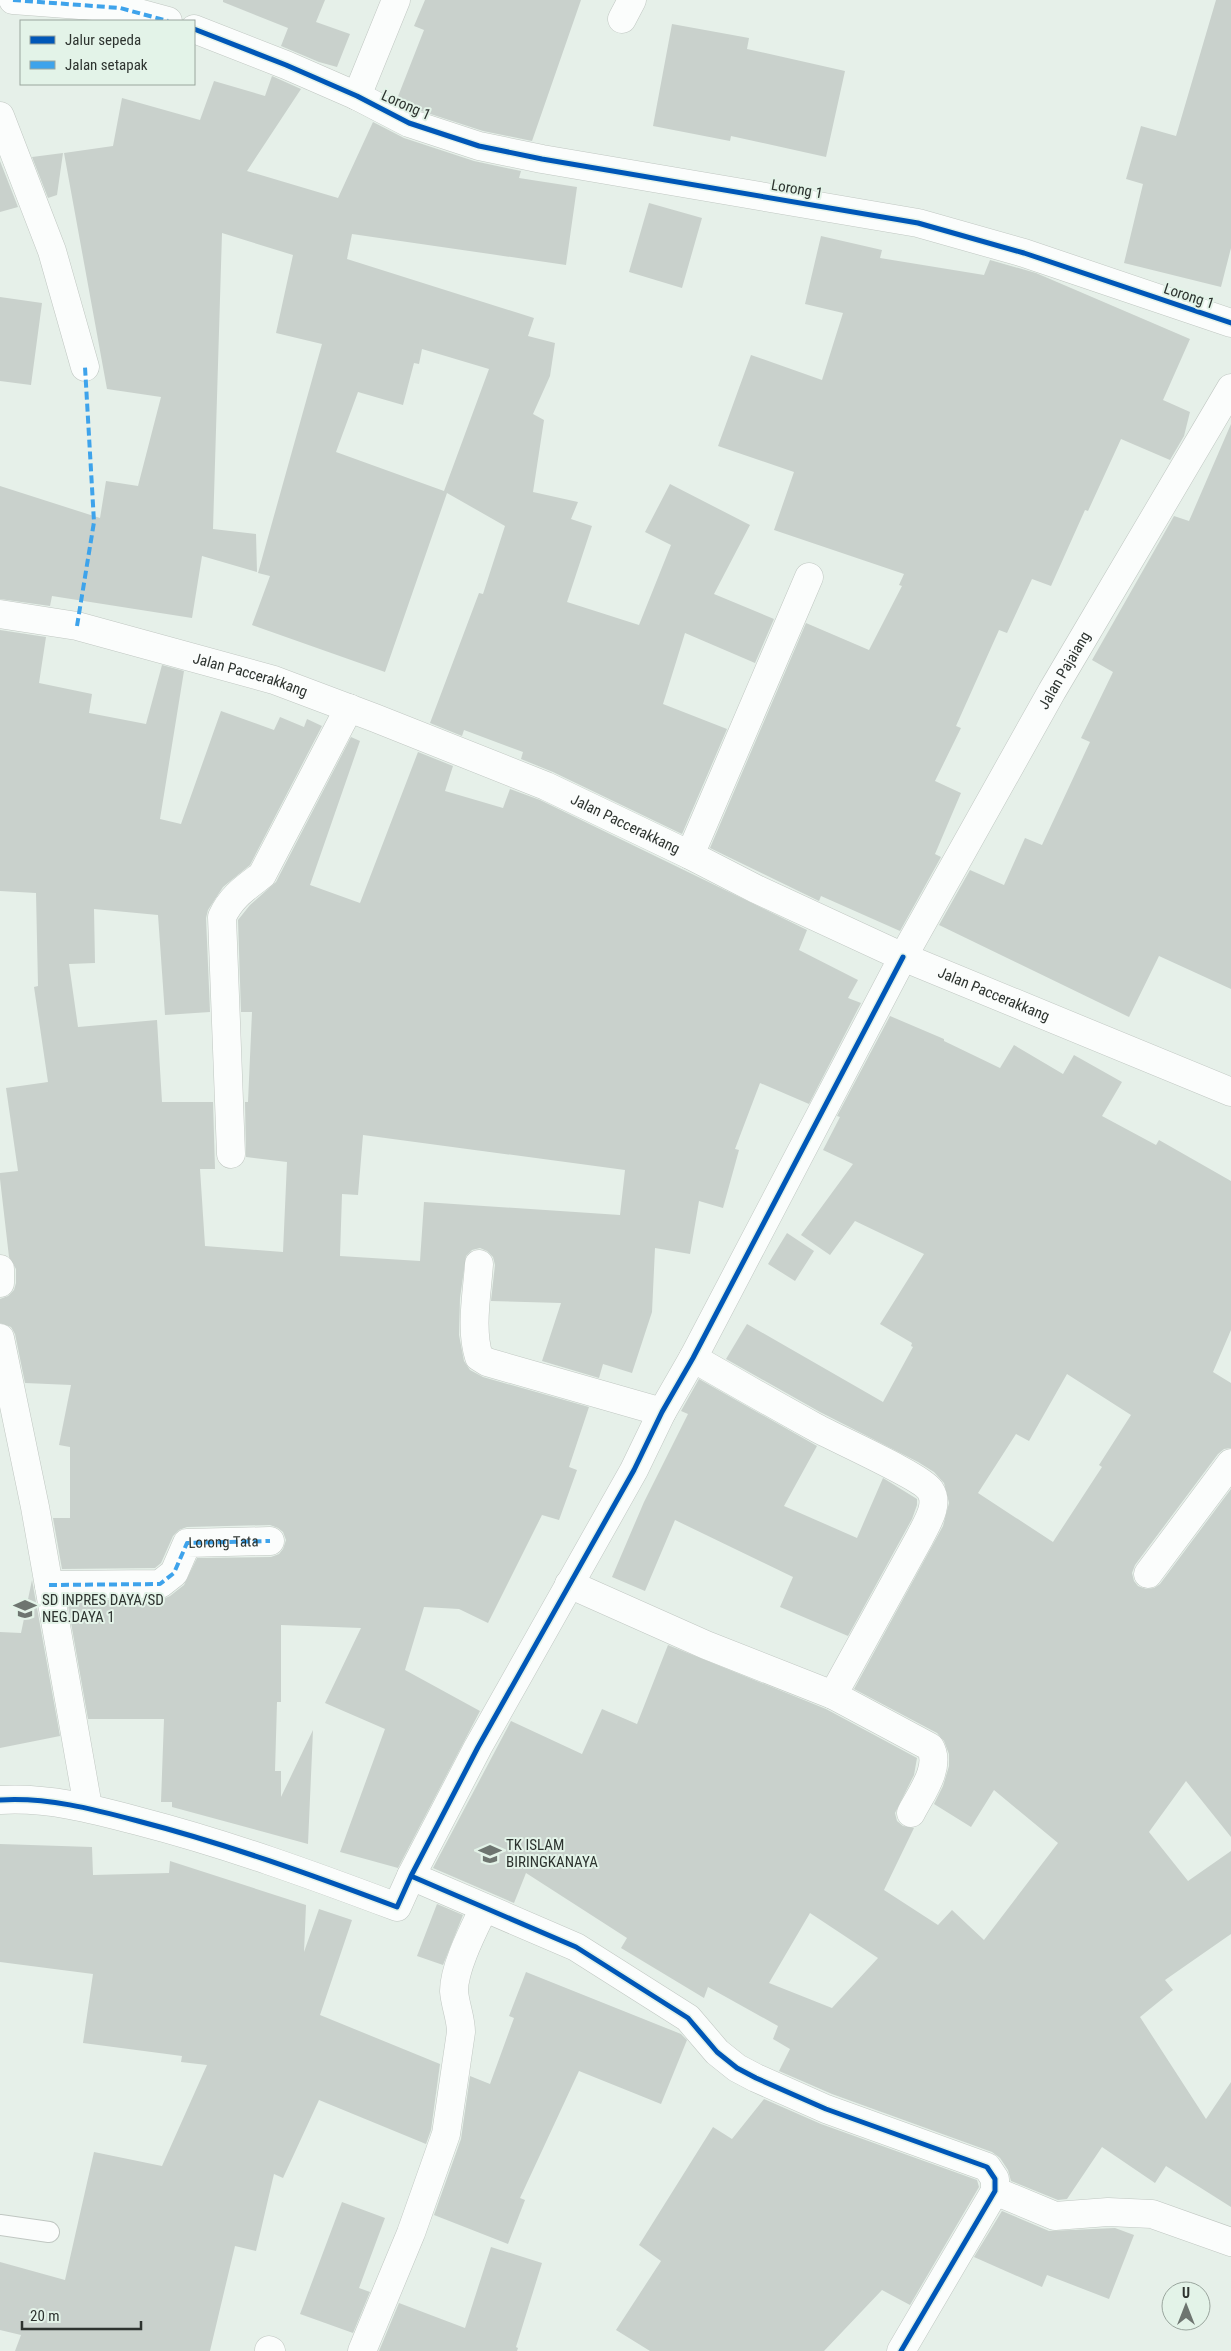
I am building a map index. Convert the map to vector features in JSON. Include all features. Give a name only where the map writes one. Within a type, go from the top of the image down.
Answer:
[{"type":"street","points":[[13,0],[120,8],[164,20]]},
{"type":"street","points":[[357,96],[396,0]]},
{"type":"street","name":"Lorong 1","points":[[195,29],[286,65],[357,96],[409,123],[479,146],[542,159],[918,223],[1024,253],[1231,323]]},
{"type":"street","points":[[0,116],[52,251],[85,368]]},
{"type":"street","name":"Jalan Pajaiang","points":[[88,1807],[216,1842],[397,1907],[411,1876],[478,1747],[634,1470],[662,1412],[693,1358],[903,957],[1052,691],[1231,388]]},
{"type":"street","points":[[690,855],[809,576]]},
{"type":"street","name":"Jalan Paccerakkang","points":[[0,614],[77,626],[274,680],[349,708],[546,786],[756,889],[903,957],[1231,1092]]},
{"type":"street","points":[[231,1154],[222,917],[228,904],[239,892],[262,875],[349,708]]},
{"type":"street","points":[[479,1264],[475,1322],[476,1349],[479,1358],[487,1362],[662,1412]]},
{"type":"street","points":[[0,1269],[0,1283]]},
{"type":"street","points":[[0,1338],[50,1585],[88,1807],[23,1800],[0,1800]]},
{"type":"street","points":[[693,1358],[814,1427],[904,1472],[930,1489],[934,1503],[920,1537],[833,1695]]},
{"type":"street","points":[[1148,1574],[1231,1462]]},
{"type":"street","name":"Lorong Tata","points":[[50,1585],[160,1584],[174,1573],[187,1544],[270,1542]]},
{"type":"street","points":[[569,1584],[706,1645],[833,1695],[930,1747],[934,1757],[929,1778],[910,1813]]},
{"type":"street","points":[[411,1876],[576,1947],[688,2018],[718,2052],[737,2068],[826,2109],[987,2167],[994,2179],[994,2191],[901,2351]]},
{"type":"street","points":[[362,2351],[411,2233],[446,2134],[461,2032],[461,2018],[456,2006],[454,1989],[466,1946],[484,1908]]},
{"type":"street","points":[[994,2191],[1055,2216],[1108,2212],[1152,2214],[1231,2242]]},
{"type":"lane","points":[[0,2225],[49,2232]]},
{"type":"building","points":[[223,0],[325,0],[316,22],[350,34],[337,67],[319,62],[281,46],[288,28],[223,2]]},
{"type":"building","points":[[425,0],[581,0],[532,141],[483,131],[415,109],[397,99],[424,30],[414,26]]},
{"type":"building","points":[[1216,0],[1231,0],[1231,248],[1221,287],[1124,263],[1143,184],[1126,179],[1141,126],[1176,136]]},
{"type":"building","points":[[672,24],[749,38],[747,49],[845,71],[826,157],[731,136],[730,141],[653,126]]},
{"type":"building","points":[[272,76],[301,89],[247,171],[338,198],[373,122],[404,138],[474,161],[521,171],[519,178],[577,187],[566,265],[352,234],[347,259],[534,318],[528,336],[555,343],[550,376],[533,414],[544,420],[533,492],[578,502],[571,519],[592,526],[567,602],[639,625],[671,545],[645,532],[670,484],[750,525],[714,594],[774,619],[755,663],[685,633],[663,704],[727,729],[682,834],[553,772],[521,759],[523,752],[464,730],[462,736],[430,723],[479,593],[483,594],[505,526],[447,493],[385,672],[252,625],[270,576],[258,573],[322,344],[276,333],[293,255],[222,233],[213,529],[256,534],[257,572],[202,556],[192,618],[52,596],[50,606],[0,599],[0,486],[100,518],[106,481],[138,486],[161,397],[107,389],[64,153],[113,146],[122,98],[200,120],[214,81],[265,96]],"holes":[[[422,349],[489,369],[444,491],[336,452],[358,392],[403,405],[414,363],[419,364]]]},
{"type":"building","points":[[63,153],[57,195],[48,198],[32,157]]},
{"type":"building","points":[[0,161],[18,207],[0,212]]},
{"type":"building","points":[[649,203],[702,218],[682,288],[629,272]]},
{"type":"building","points":[[821,236],[882,250],[880,258],[984,275],[990,260],[1036,273],[1190,339],[1163,400],[1190,412],[1184,436],[1170,460],[1121,439],[1088,511],[1085,510],[1051,586],[1032,579],[1007,633],[999,630],[956,726],[961,728],[935,781],[961,793],[935,854],[941,857],[900,931],[821,896],[819,901],[710,848],[806,623],[869,650],[902,586],[899,585],[904,574],[774,530],[794,472],[718,446],[751,355],[822,380],[843,313],[805,304]]},
{"type":"building","points":[[0,297],[42,303],[31,385],[0,381]]},
{"type":"building","points":[[1231,424],[1231,989],[1159,956],[1129,1017],[939,925],[970,870],[1004,885],[1025,838],[1042,845],[1090,742],[1081,738],[1113,672],[1092,660],[1174,516],[1189,521]]},
{"type":"building","points":[[0,630],[46,637],[39,683],[92,694],[89,713],[146,724],[162,665],[184,671],[160,819],[181,824],[221,711],[274,730],[280,717],[304,727],[307,719],[322,726],[250,865],[223,887],[208,910],[206,918],[210,1012],[165,1015],[158,915],[94,909],[95,963],[69,964],[78,1027],[157,1020],[162,1102],[213,1102],[215,1169],[200,1169],[205,1246],[283,1252],[287,1162],[246,1157],[245,1102],[248,1102],[252,1012],[241,1012],[238,920],[250,905],[276,882],[351,737],[360,741],[310,885],[360,903],[418,752],[453,766],[445,791],[503,808],[510,789],[540,800],[807,930],[799,950],[858,980],[848,998],[861,1003],[809,1104],[760,1083],[735,1149],[739,1150],[723,1208],[699,1201],[690,1254],[655,1248],[652,1312],[632,1373],[603,1364],[599,1378],[542,1361],[561,1303],[491,1301],[495,1265],[493,1257],[487,1251],[480,1248],[472,1250],[466,1256],[460,1298],[459,1335],[464,1361],[470,1370],[483,1377],[589,1407],[569,1467],[577,1470],[559,1520],[542,1515],[488,1623],[459,1609],[424,1607],[405,1670],[480,1711],[398,1868],[340,1852],[385,1729],[325,1703],[361,1628],[281,1625],[281,1702],[277,1702],[275,1771],[281,1771],[281,1797],[313,1730],[308,1844],[172,1807],[172,1802],[161,1802],[164,1719],[88,1719],[67,1600],[161,1600],[170,1596],[184,1585],[197,1558],[271,1557],[279,1554],[286,1540],[283,1532],[270,1525],[187,1527],[179,1530],[173,1536],[161,1563],[155,1568],[62,1569],[53,1518],[70,1518],[70,1447],[59,1445],[71,1385],[25,1383],[15,1334],[11,1327],[0,1323],[0,1299],[8,1296],[14,1290],[16,1283],[16,1269],[9,1257],[0,1179],[0,1173],[18,1171],[6,1088],[48,1082],[34,987],[38,986],[36,893],[0,891]],"holes":[[[363,1135],[625,1170],[620,1215],[424,1202],[420,1261],[340,1256],[342,1194],[358,1195]]]},
{"type":"building","points":[[890,1016],[944,1039],[944,1041],[1000,1068],[1014,1045],[1063,1074],[1074,1055],[1122,1082],[1102,1116],[1156,1145],[1159,1140],[1231,1181],[1231,1330],[1213,1372],[1231,1383],[1231,1448],[1224,1449],[1218,1454],[1135,1565],[1132,1573],[1134,1581],[1138,1586],[1146,1589],[1154,1588],[1160,1584],[1231,1489],[1231,1837],[1186,1781],[1149,1832],[1188,1881],[1231,1851],[1231,1934],[1165,1980],[1173,1990],[1140,2017],[1206,2119],[1231,2082],[1231,2207],[1166,2166],[1155,2183],[1102,2147],[1067,2199],[1058,2200],[1011,2181],[1008,2170],[1000,2158],[992,2152],[832,2094],[779,2071],[790,2049],[773,2039],[778,2026],[708,1987],[704,1998],[621,1948],[627,1938],[526,1873],[514,1903],[433,1868],[511,1721],[582,1754],[602,1709],[637,1724],[668,1645],[826,1709],[917,1758],[914,1775],[895,1813],[897,1821],[903,1826],[914,1828],[884,1890],[938,1925],[952,1910],[984,1940],[1058,1843],[994,1790],[971,1827],[934,1804],[943,1786],[949,1766],[949,1754],[944,1741],[937,1733],[854,1689],[943,1526],[949,1503],[944,1483],[934,1472],[918,1462],[820,1412],[726,1359],[747,1324],[883,1402],[913,1347],[911,1346],[912,1343],[880,1324],[924,1254],[855,1221],[830,1255],[801,1235],[853,1164],[823,1150],[840,1117],[837,1116]],"holes":[[[1067,1374],[1131,1415],[1099,1465],[1102,1467],[1053,1542],[978,1493],[1016,1434],[1029,1441]],[[810,1913],[878,1958],[832,2008],[769,1983]]]},
{"type":"building","points":[[787,1233],[814,1251],[795,1281],[768,1264]]},
{"type":"building","points":[[699,1379],[817,1446],[784,1506],[857,1538],[883,1478],[917,1499],[912,1519],[848,1636],[780,1607],[793,1577],[675,1520],[645,1591],[612,1577],[644,1502],[688,1414],[681,1411]]},
{"type":"building","points":[[32,1580],[60,1736],[0,1748],[0,1632],[21,1633]]},
{"type":"building","points":[[0,1844],[92,1847],[93,1875],[169,1873],[170,1861],[306,1905],[304,1952],[319,1909],[352,1920],[320,2015],[440,2064],[431,2130],[426,2144],[319,2100],[283,2178],[274,2174],[256,2251],[235,2246],[210,2351],[15,2351],[21,2335],[0,2330],[0,2262],[65,2280],[94,2152],[162,2166],[207,2065],[181,2062],[182,2056],[83,2043],[93,1974],[0,1962]]},
{"type":"building","points":[[437,1904],[463,1915],[443,1965],[417,1956]]},
{"type":"building","points":[[526,1972],[681,2034],[687,2040],[661,2104],[579,2071],[520,2198],[525,2200],[508,2244],[434,2215],[461,2139],[470,2076],[490,2084],[514,2018],[509,2016]]},
{"type":"building","points":[[764,2099],[821,2124],[977,2180],[979,2187],[910,2305],[882,2290],[824,2351],[650,2351],[616,2330],[661,2261],[639,2245],[713,2127],[732,2139]]},
{"type":"building","points":[[342,2202],[385,2218],[359,2288],[370,2292],[353,2333],[300,2314]]},
{"type":"building","points":[[1002,2211],[1049,2231],[1115,2228],[1134,2235],[1109,2299],[1047,2275],[1042,2287],[974,2257]]},
{"type":"building","points":[[491,2247],[542,2263],[516,2347],[518,2348],[517,2351],[379,2351],[399,2303],[465,2328]]},
{"type":"marked path","points":[[13,0],[120,8],[164,20]]},
{"type":"marked path","points":[[77,626],[94,522],[85,367]]},
{"type":"marked path","points":[[49,1585],[160,1584],[174,1573],[187,1543],[270,1541]]},
{"type":"cycle path","points":[[195,29],[286,65],[357,96],[409,123],[479,146],[542,159],[918,223],[1024,253],[1231,323]]},
{"type":"cycle path","points":[[0,1800],[52,1802],[87,1808],[138,1821],[237,1850],[397,1907],[411,1876],[478,1747],[634,1470],[662,1412],[693,1358],[903,957]]},
{"type":"cycle path","points":[[411,1876],[576,1947],[688,2018],[717,2052],[737,2068],[756,2078],[826,2109],[987,2167],[995,2179],[995,2191],[901,2351]]},
{"type":"place","name":"SD INPRES DAYA/SD NEG.DAYA 1","points":[[25,1609]]},
{"type":"place","name":"TK ISLAM BIRINGKANAYA","points":[[490,1854]]}]
